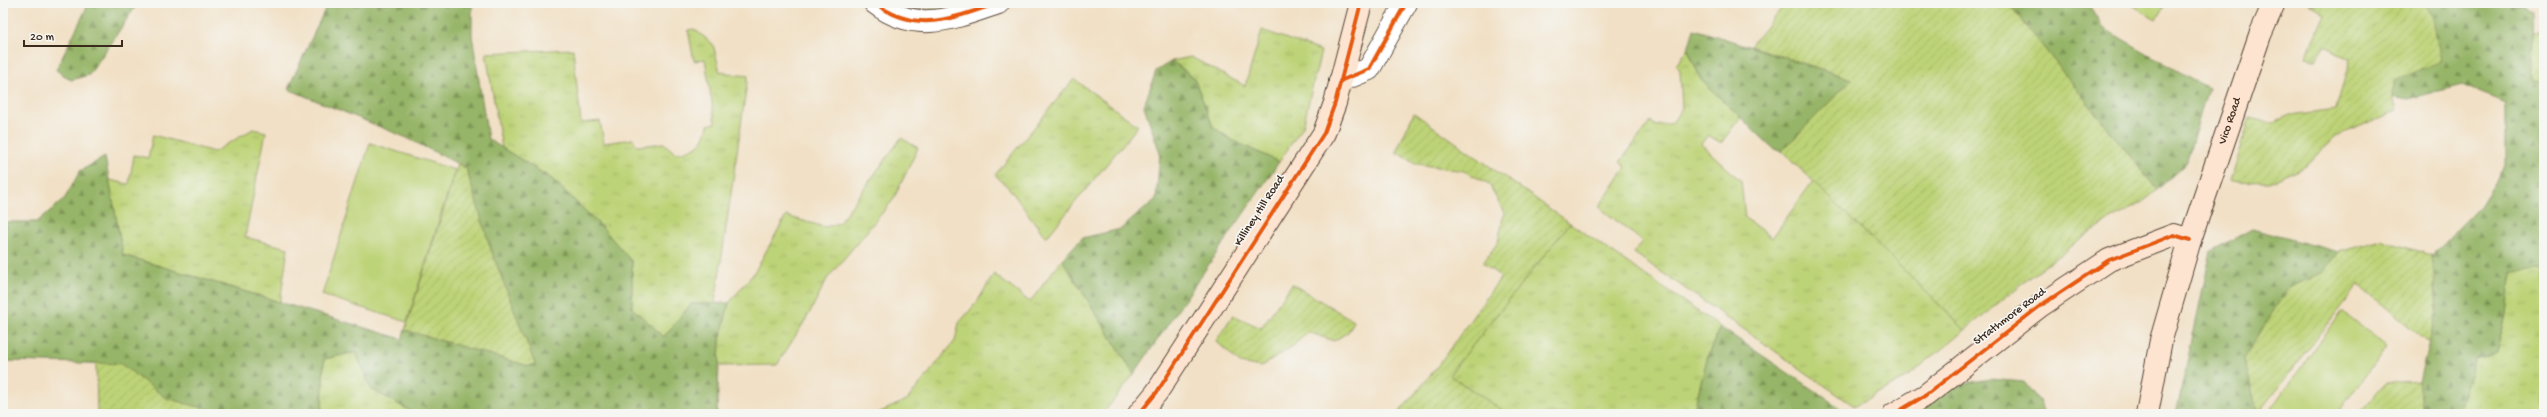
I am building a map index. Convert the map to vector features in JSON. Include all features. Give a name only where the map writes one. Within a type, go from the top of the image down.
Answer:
[{"type":"main road","name":"Killiney Hill Road","points":[[1139,414],[1157,392],[1324,133],[1335,103],[1361,3]]},
{"type":"main road","name":"Vico Road","points":[[2190,240],[2260,35],[2274,3]]},
{"type":"main road","name":"Strathmore Road","points":[[1894,414],[1926,395],[2040,306],[2109,260],[2174,235],[2190,240]]},
{"type":"main road","points":[[2147,414],[2161,340],[2190,240]]},
{"type":"street","points":[[875,3],[891,15],[920,22],[952,18],[998,3]]},
{"type":"street","points":[[1340,81],[1369,69],[1406,3]]},
{"type":"green space","points":[[89,3],[138,3],[89,75],[71,80],[56,70]]},
{"type":"green space","points":[[328,3],[472,3],[472,35],[488,139],[552,179],[601,226],[632,262],[632,308],[664,337],[691,304],[729,303],[720,340],[717,414],[416,414],[371,389],[356,352],[324,359],[322,414],[223,414],[166,398],[121,364],[7,361],[3,358],[3,222],[37,222],[65,198],[80,171],[105,157],[123,255],[402,339],[405,330],[528,366],[535,364],[491,250],[466,168],[407,138],[288,89]]},
{"type":"green space","points":[[912,3],[957,3],[929,8]]},
{"type":"green space","points":[[1786,3],[2008,3],[2157,190],[2142,202],[2101,225],[2076,242],[1965,330],[1782,151],[1852,79],[1750,46]]},
{"type":"green space","points":[[2008,3],[2088,3],[2103,28],[2208,88],[2186,163],[2157,190]]},
{"type":"green space","points":[[2129,3],[2166,3],[2156,19]]},
{"type":"green space","points":[[2309,3],[2425,3],[2432,14],[2441,61],[2394,81],[2393,96],[2397,111],[2336,136],[2306,166],[2269,182],[2231,181],[2250,117],[2272,123],[2290,115],[2336,109],[2350,59],[2325,46],[2315,60],[2306,58],[2325,15]]},
{"type":"green space","points":[[2425,3],[2523,3],[2532,10],[2533,79],[2544,82],[2544,270],[2511,272],[2506,314],[2496,352],[2475,358],[2457,414],[2423,414],[2419,381],[2437,310],[2432,255],[2480,206],[2505,167],[2505,103],[2462,85],[2408,99],[2393,96],[2394,81],[2432,14]]},
{"type":"green space","points":[[2544,27],[2544,82],[2533,79],[2533,32]]},
{"type":"green space","points":[[694,29],[713,44],[720,72],[748,76],[715,304],[691,304],[664,337],[632,308],[632,262],[552,179],[502,148],[486,53],[573,49],[581,123],[600,121],[604,143],[633,139],[637,146],[664,143],[675,153],[693,148],[701,142],[708,125],[715,123],[705,59],[694,61],[688,30]]},
{"type":"green space","points":[[1694,29],[1852,79],[1782,151],[1774,149],[1701,80],[1688,49]]},
{"type":"green space","points":[[1262,30],[1321,51],[1303,126],[1279,162],[1232,140],[1213,127],[1194,78],[1172,61],[1191,57],[1245,86]]},
{"type":"green space","points":[[1688,49],[1701,80],[1741,117],[1721,143],[1708,135],[1701,144],[1741,181],[1745,218],[1772,238],[1813,181],[1965,330],[1906,378],[1854,406],[1634,253],[1642,241],[1599,207],[1626,167],[1620,162],[1651,121],[1655,126],[1672,123],[1682,108],[1680,70],[1676,65]]},
{"type":"green space","points":[[1172,61],[1194,78],[1213,127],[1232,140],[1279,162],[1134,374],[1062,259],[1082,238],[1121,229],[1156,199],[1160,153],[1144,106],[1156,71]]},
{"type":"green space","points":[[1074,79],[1138,126],[1046,238],[1009,188],[995,175]]},
{"type":"green space","points":[[1414,113],[1570,223],[1449,375],[1508,414],[1398,414],[1437,367],[1501,277],[1483,263],[1498,242],[1504,213],[1489,184],[1464,171],[1417,164],[1396,152]]},
{"type":"green space","points":[[253,129],[266,132],[245,237],[288,248],[280,302],[123,255],[109,180],[129,184],[134,155],[148,158],[153,135],[214,152]]},
{"type":"green space","points":[[901,138],[918,148],[893,200],[827,279],[808,316],[777,365],[719,366],[720,340],[729,303],[754,273],[786,216],[825,227],[839,223]]},
{"type":"green space","points":[[370,143],[455,170],[407,322],[322,295]]},
{"type":"green space","points":[[458,164],[466,168],[491,250],[535,364],[529,366],[405,330]]},
{"type":"green space","points":[[1570,223],[1720,327],[1708,355],[1693,414],[1508,414],[1449,375]]},
{"type":"green space","points":[[2252,229],[2339,252],[2324,272],[2287,289],[2244,359],[2258,414],[2176,414],[2211,251]]},
{"type":"green space","points":[[2381,240],[2432,255],[2437,310],[2429,343],[2359,285],[2262,408],[2268,414],[2258,414],[2244,359],[2287,289],[2324,272],[2339,252]]},
{"type":"green space","points":[[1062,259],[1134,374],[1103,414],[876,414],[907,400],[955,341],[959,323],[977,302],[994,274],[1030,302]]},
{"type":"green space","points":[[2531,269],[2544,270],[2544,414],[2457,414],[2475,358],[2496,352],[2506,314],[2511,272]]},
{"type":"green space","points":[[1292,284],[1354,321],[1348,332],[1334,341],[1308,332],[1293,346],[1261,367],[1240,363],[1216,341],[1233,315],[1261,328]]},
{"type":"green space","points":[[2342,312],[2387,346],[2337,414],[2279,414],[2271,408]]},
{"type":"green space","points":[[1720,327],[1846,412],[1839,414],[1693,414],[1708,355]]},
{"type":"green space","points":[[356,352],[371,389],[416,414],[322,414],[324,359]]},
{"type":"green space","points":[[96,363],[121,364],[166,398],[223,414],[97,414]]},
{"type":"green space","points":[[1990,379],[2024,382],[2040,402],[2044,414],[1918,414],[1955,385]]},
{"type":"green space","points":[[2419,381],[2423,414],[2358,414],[2386,383]]},
{"type":"cycle path","points":[[875,3],[890,13],[906,19],[921,21],[935,21],[950,18],[998,3]]},
{"type":"cycle path","points":[[1139,414],[1157,392],[1324,133],[1335,103],[1361,3]]},
{"type":"cycle path","points":[[1340,81],[1369,69],[1406,3]]},
{"type":"cycle path","points":[[1894,414],[1926,395],[2040,306],[2109,260],[2174,235],[2190,240]]}]
